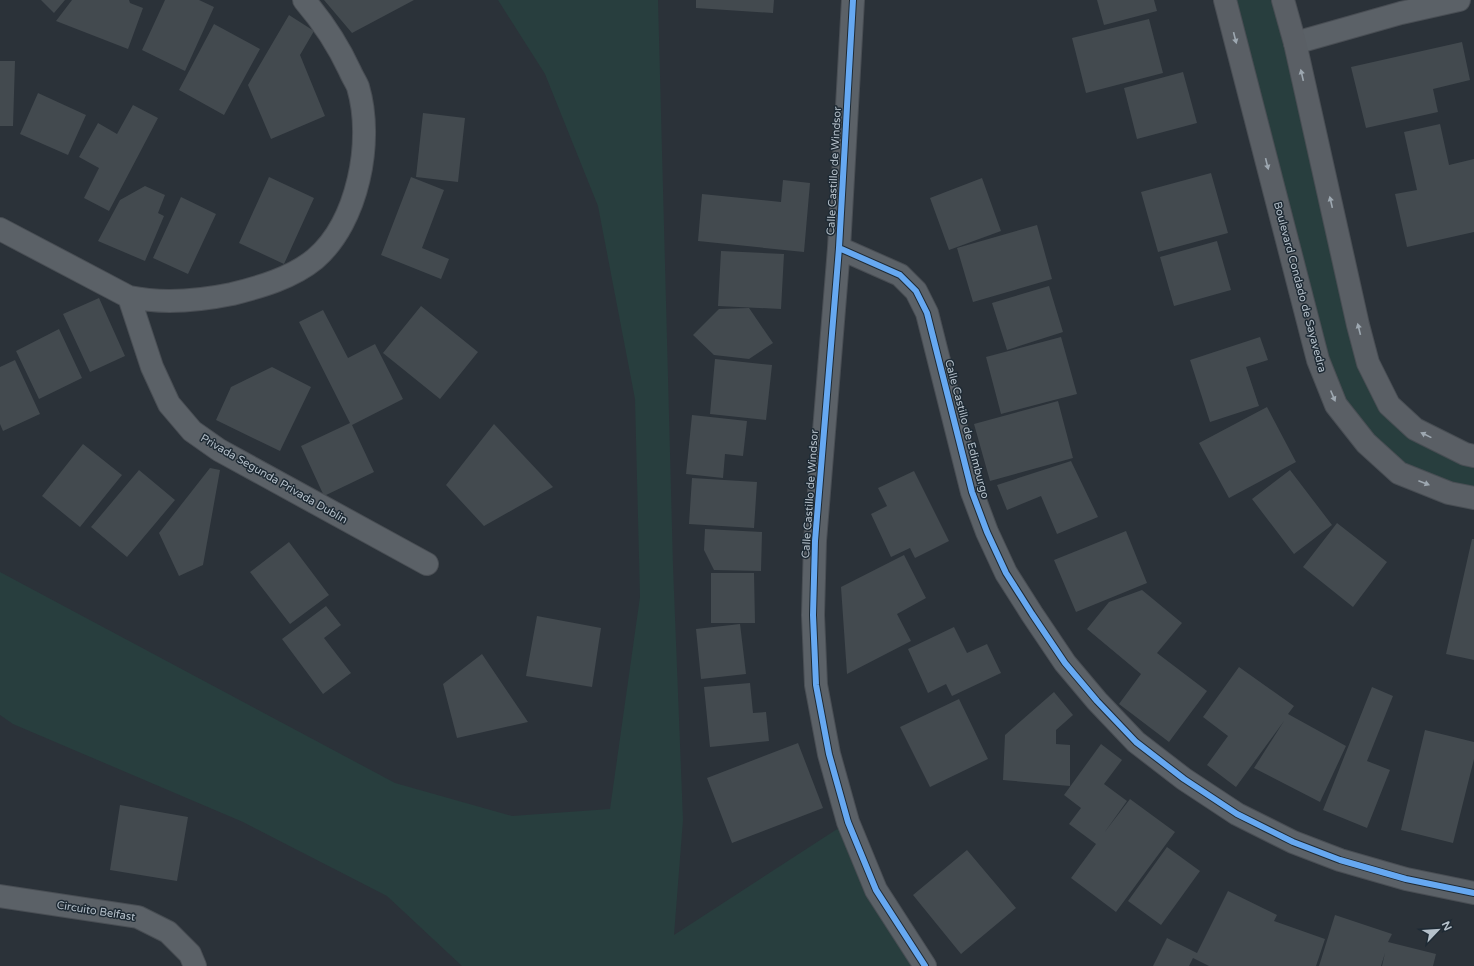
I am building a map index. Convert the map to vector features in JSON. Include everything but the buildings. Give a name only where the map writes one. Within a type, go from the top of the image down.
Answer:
[{"type":"street","points":[[0,229],[129,297],[148,301],[179,301],[218,297],[260,288],[287,276],[314,259],[332,242],[345,220],[355,194],[362,161],[364,124],[358,87],[342,53],[304,0]]},
{"type":"street","name":"Calle Castillo de Windsor","points":[[853,0],[839,248],[815,541],[813,615],[816,685],[830,754],[848,822],[876,890],[925,966]]},
{"type":"street","name":"Boulevard Condado de Sayavedra","points":[[1225,0],[1318,360],[1336,405],[1366,444],[1398,473],[1449,493],[1474,498]]},
{"type":"street","points":[[1284,0],[1368,363],[1389,405],[1415,430],[1465,454],[1474,456]]},
{"type":"street","points":[[1295,43],[1401,13],[1459,0]]},
{"type":"street","name":"Calle Castillo de Edimburgo","points":[[839,248],[900,275],[916,292],[927,313],[972,492],[987,532],[1006,573],[1065,663],[1096,701],[1136,742],[1184,779],[1237,814],[1293,842],[1340,860],[1406,879],[1474,892]]},
{"type":"street","name":"Privada Segunda Privada Dublin","points":[[129,297],[152,366],[169,404],[192,431],[219,450],[427,564]]},
{"type":"street","name":"Circuito Belfast","points":[[0,896],[138,917],[168,932],[190,954],[195,966]]},
{"type":"green space","points":[[498,0],[658,0],[673,566],[683,820],[674,935],[848,822],[925,966],[462,966],[387,896],[243,822],[13,724],[0,715],[0,572],[395,783],[512,816],[610,809],[640,597],[635,399],[598,206],[545,74]]},
{"type":"green space","points":[[1225,0],[1284,0],[1389,405],[1474,456],[1474,498],[1399,473],[1336,405]]},
{"type":"cycle path","points":[[853,0],[839,248],[815,541],[813,615],[816,685],[829,754],[848,822],[876,890],[925,966]]},
{"type":"cycle path","points":[[839,248],[900,275],[916,291],[927,313],[972,492],[987,532],[1006,573],[1065,663],[1097,701],[1136,742],[1184,779],[1237,814],[1293,842],[1340,860],[1406,879],[1474,893]]}]
